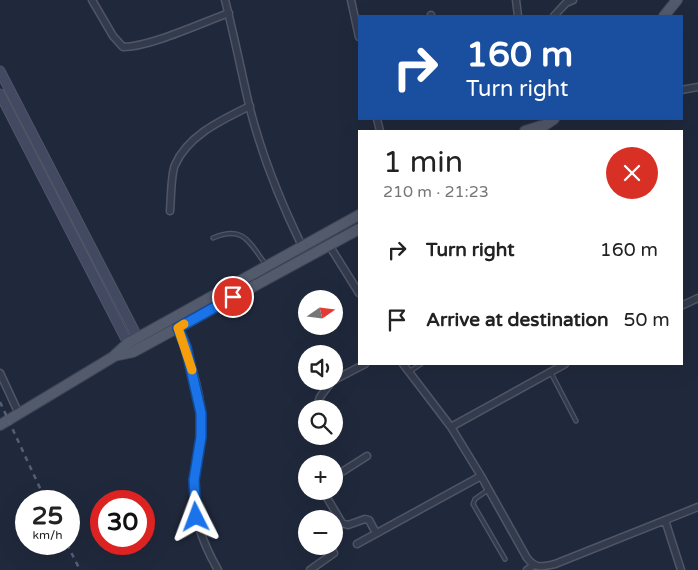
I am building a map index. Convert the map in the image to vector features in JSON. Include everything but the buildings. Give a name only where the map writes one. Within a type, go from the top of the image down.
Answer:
[{"type":"main road","points":[[665,15],[677,0]]},
{"type":"main road","points":[[539,129],[552,120]]},
{"type":"main road","points":[[0,425],[113,357],[137,337],[358,216]]},
{"type":"main road","points":[[329,231],[332,243]]},
{"type":"main road","points":[[113,357],[133,352],[143,347],[332,243],[358,231]]},
{"type":"main road","points":[[256,271],[261,282]]},
{"type":"street","points":[[92,0],[113,36],[123,47],[132,47],[170,35],[228,12]]},
{"type":"street","points":[[225,0],[250,106],[283,204],[302,246]]},
{"type":"street","points":[[351,0],[358,32]]},
{"type":"street","points":[[516,0],[518,15]]},
{"type":"street","points":[[555,15],[566,3],[573,0]]},
{"type":"street","points":[[0,71],[143,347]]},
{"type":"street","points":[[683,90],[698,87]]},
{"type":"street","points":[[0,94],[133,352]]},
{"type":"street","points":[[170,211],[174,166],[184,150],[196,137],[225,118],[250,106]]},
{"type":"street","points":[[332,243],[358,291]]},
{"type":"street","points":[[683,305],[698,298]]},
{"type":"street","points":[[178,328],[186,347],[201,413],[201,437],[194,480],[196,517],[206,548],[218,570]]},
{"type":"street","points":[[343,376],[363,365]]},
{"type":"street","points":[[404,365],[451,427],[527,558],[534,565],[555,567],[698,507]]},
{"type":"street","points":[[451,427],[563,365]]},
{"type":"street","points":[[0,373],[19,414]]},
{"type":"street","points":[[343,471],[367,456]]},
{"type":"street","points":[[357,544],[481,476]]},
{"type":"street","points":[[328,500],[342,523],[348,525],[365,519],[369,520],[376,533]]},
{"type":"street","points":[[665,520],[680,570]]},
{"type":"street","points":[[310,570],[331,555]]},
{"type":"street","points":[[527,570],[534,565]]},
{"type":"lane","points":[[212,238],[236,233],[246,238],[266,266]]},
{"type":"lane","points":[[408,372],[420,365]]},
{"type":"lane","points":[[550,372],[576,421]]},
{"type":"lane","points":[[489,490],[475,499],[473,504],[505,560]]},
{"type":"railway","points":[[0,402],[41,490]]},
{"type":"railway","points":[[72,555],[80,570]]},
{"type":"slow traffic","points":[[184,324],[178,328],[186,347],[192,370]]},
{"type":"route","points":[[196,517],[194,480],[201,437],[201,413],[199,397],[186,347],[178,328],[233,297]]}]
